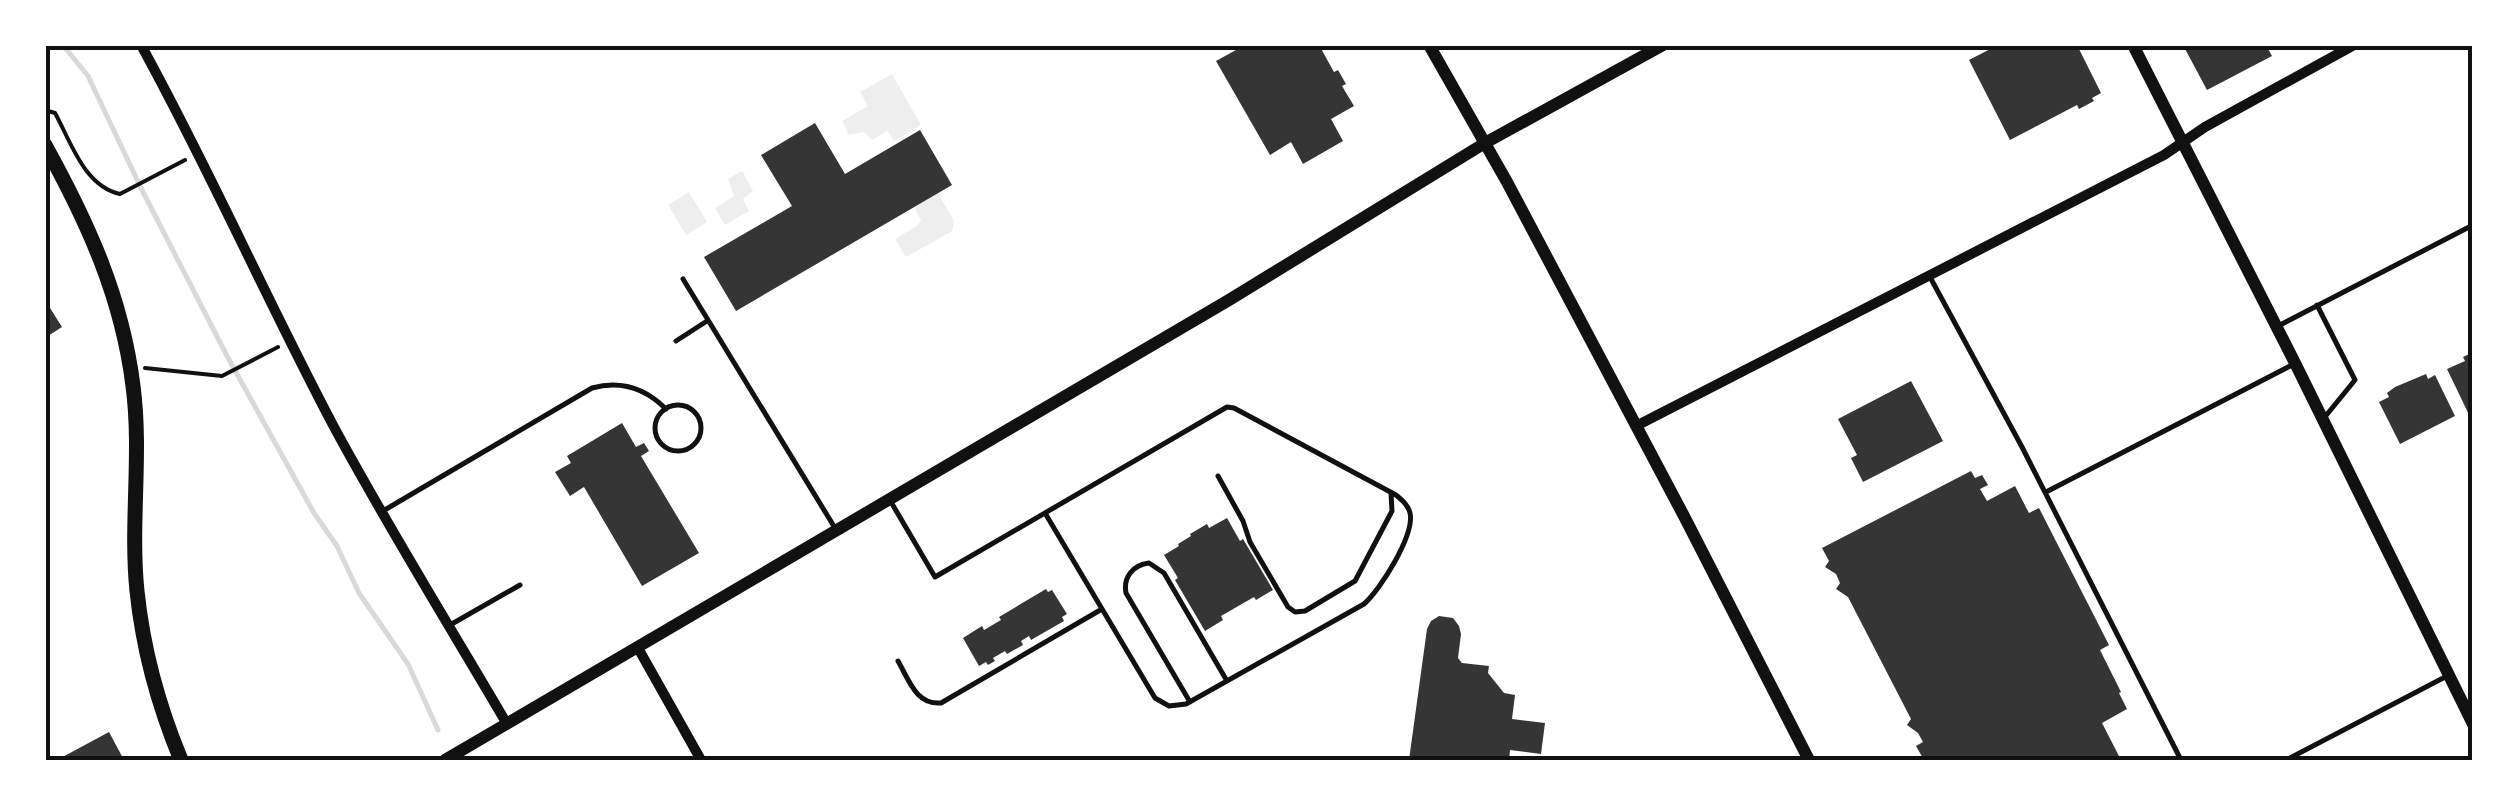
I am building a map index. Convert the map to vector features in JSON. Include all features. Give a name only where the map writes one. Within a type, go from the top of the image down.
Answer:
[{"type":"main road","points":[[46,151],[90,233],[124,329],[136,414],[137,590],[148,656],[181,760]]},
{"type":"street","points":[[141,45],[336,430],[507,724]]},
{"type":"street","points":[[1429,45],[1636,426],[1809,760]]},
{"type":"street","points":[[445,760],[1229,300],[1484,142],[1663,45]]},
{"type":"street","points":[[2133,45],[2473,724]]},
{"type":"street","points":[[1636,426],[2152,162],[2354,45]]},
{"type":"street","points":[[638,648],[701,760]]},
{"type":"lane","points":[[2276,326],[2473,225]]},
{"type":"lane","points":[[1930,277],[2046,492],[2182,760]]},
{"type":"lane","points":[[683,279],[836,531]]},
{"type":"lane","points":[[2318,305],[2355,380],[2322,420]]},
{"type":"lane","points":[[676,341],[708,320]]},
{"type":"lane","points":[[2046,492],[2295,363]]},
{"type":"lane","points":[[383,511],[592,388],[614,384],[635,388],[666,408]]},
{"type":"lane","points":[[688,407],[699,417],[700,437],[689,449],[672,450],[659,441],[656,425],[666,408],[688,407]]},
{"type":"lane","points":[[890,499],[934,577],[1227,407],[1392,493],[1408,508],[1410,524],[1385,579],[1364,604],[1190,702],[1168,706],[1155,698],[1045,513]]},
{"type":"lane","points":[[1218,476],[1250,542],[1288,607],[1295,612],[1305,611],[1355,581],[1392,511],[1392,493]]},
{"type":"lane","points":[[1190,702],[1126,593],[1128,576],[1138,566],[1149,563],[1164,572],[1228,681]]},
{"type":"lane","points":[[450,625],[520,585]]},
{"type":"lane","points":[[898,661],[922,699],[936,704],[1102,609]]},
{"type":"lane","points":[[2286,760],[2449,675]]},
{"type":"path","points":[[45,110],[55,112],[90,178],[111,192],[120,194],[198,153]]},
{"type":"path","points":[[130,367],[222,376],[290,341]]},
{"type":"shaded area","points":[[892,74],[921,125],[894,141],[887,131],[872,140],[863,132],[849,135],[842,121],[868,106],[860,92]]},
{"type":"shaded area","points":[[740,172],[753,191],[743,199],[749,211],[725,225],[715,208],[734,196],[728,179]]},
{"type":"shaded area","points":[[689,192],[707,222],[686,235],[668,205]]},
{"type":"shaded area","points":[[938,193],[954,221],[952,231],[906,257],[895,239],[921,220],[914,207]]},
{"type":"building","points":[[1245,45],[1319,45],[1334,72],[1338,70],[1354,106],[1331,119],[1343,141],[1303,164],[1291,142],[1270,155],[1216,61]]},
{"type":"building","points":[[1998,45],[2077,45],[2101,93],[2079,109],[2077,105],[2010,140],[1969,60]]},
{"type":"building","points":[[2266,45],[2272,56],[2207,90],[2184,47]]},
{"type":"building","points":[[815,123],[845,174],[920,130],[952,185],[736,311],[704,257],[792,206],[761,155]]},
{"type":"building","points":[[45,300],[62,327],[45,338]]},
{"type":"building","points":[[2473,352],[2473,423],[2447,369],[2465,361],[2463,357]]},
{"type":"building","points":[[2426,374],[2428,379],[2435,375],[2455,416],[2400,444],[2379,402],[2389,397],[2387,393],[2395,387]]},
{"type":"building","points":[[1911,381],[1943,441],[1863,482],[1851,458],[1857,455],[1838,419]]},
{"type":"building","points":[[622,423],[636,447],[644,443],[649,451],[641,456],[699,553],[642,586],[584,487],[570,496],[555,472],[571,463],[567,456]]},
{"type":"building","points":[[1971,471],[1975,478],[1982,475],[1988,485],[1980,489],[1987,501],[2015,486],[2029,513],[2039,508],[2109,645],[2100,650],[2127,709],[2102,723],[2121,760],[1924,760],[1916,746],[1923,742],[1907,725],[1911,719],[1848,597],[1836,589],[1840,583],[1836,574],[1825,567],[1829,561],[1822,548]]},
{"type":"building","points":[[1227,518],[1273,590],[1221,616],[1223,620],[1205,631],[1164,555],[1207,524],[1209,528]]},
{"type":"building","points":[[1046,589],[1052,590],[1067,614],[1062,617],[1064,621],[1031,640],[1029,636],[1021,641],[1023,645],[1007,654],[1005,651],[988,665],[986,662],[979,666],[963,638],[1001,620],[999,617]]},
{"type":"building","points":[[1439,616],[1453,618],[1459,626],[1458,658],[1462,663],[1489,666],[1488,673],[1504,693],[1515,695],[1512,719],[1545,723],[1541,754],[1510,750],[1509,760],[1409,760],[1427,629]]},
{"type":"building","points":[[109,732],[124,760],[57,760]]},
{"type":"waterway","points":[[63,45],[88,76],[227,356],[314,513],[337,546],[359,593],[408,664],[438,730]]}]
